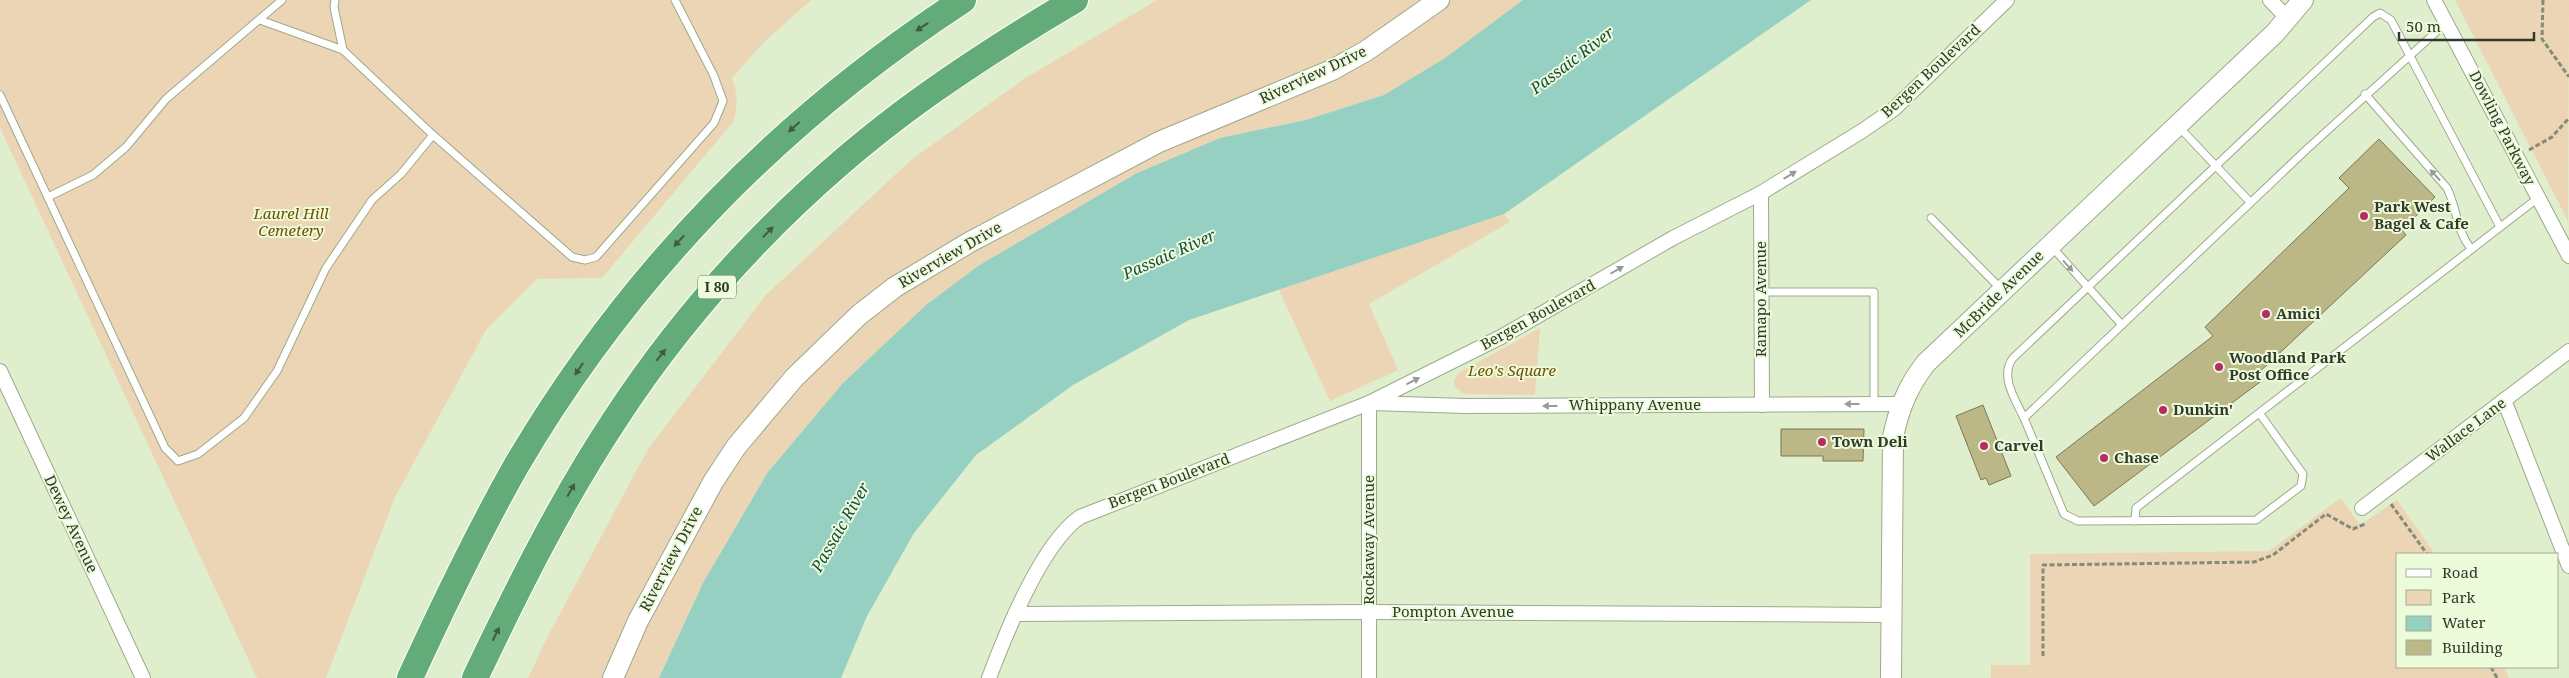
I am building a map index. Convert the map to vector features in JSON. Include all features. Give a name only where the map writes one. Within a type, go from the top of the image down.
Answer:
[{"type":"highway","points":[[410,678],[484,525],[516,466],[588,355],[629,300],[671,250],[763,155],[866,68],[963,0]]},
{"type":"highway","name":"I 80","points":[[475,678],[522,579],[590,459],[651,368],[732,269],[777,223],[874,136],[978,59],[1075,0]]},
{"type":"street","name":"Riverview Drive","points":[[614,678],[642,612],[692,516],[717,475],[752,427],[794,378],[859,315],[895,287],[970,242],[1159,142],[1332,70],[1380,42],[1438,0]]},
{"type":"street","name":"Bergen Boulevard","points":[[989,678],[1015,614],[1058,537],[1080,517],[1369,403],[1501,337],[1673,238],[1761,193],[1862,131],[1894,109],[2007,0]]},
{"type":"street","points":[[2270,0],[2288,19]]},
{"type":"street","name":"McBride Avenue","points":[[1892,678],[1892,437],[1901,404],[1909,387],[1926,363],[2288,19],[2303,0]]},
{"type":"street","name":"Dowling Parkway","points":[[2434,0],[2569,256]]},
{"type":"street","name":"Ramapo Avenue","points":[[1761,193],[1762,405]]},
{"type":"street","name":"Wallace Lane","points":[[2362,508],[2569,351]]},
{"type":"street","name":"Dewey Avenue","points":[[0,371],[143,678]]},
{"type":"street","points":[[2504,400],[2522,441],[2559,545],[2569,566]]},
{"type":"street","name":"Whippany Avenue","points":[[1369,403],[1466,406],[1901,404]]},
{"type":"street","name":"Rockaway Avenue","points":[[1369,403],[1370,678]]},
{"type":"street","name":"Pompton Avenue","points":[[1015,614],[1370,612],[1891,614]]},
{"type":"lane","points":[[48,197],[92,175],[126,147],[166,99],[282,0]]},
{"type":"lane","points":[[335,0],[334,7],[343,50]]},
{"type":"lane","points":[[260,20],[343,50],[433,135],[572,257],[585,260],[596,257],[714,123],[724,101],[714,76],[675,0]]},
{"type":"lane","points":[[2260,414],[2304,474],[2301,486],[2256,520],[2078,521],[2064,514],[2007,376],[2010,363],[2087,288],[2373,17],[2380,13],[2391,20],[2500,227]]},
{"type":"lane","points":[[2024,418],[2365,94],[2446,23]]},
{"type":"lane","points":[[2365,94],[2447,188],[2452,198],[2461,236],[2471,249]]},
{"type":"lane","points":[[0,95],[165,448],[178,461],[198,454],[244,418],[277,371],[326,268],[367,207],[401,174],[433,135]]},
{"type":"lane","points":[[2177,125],[2250,202]]},
{"type":"lane","points":[[2135,521],[2136,508],[2538,198]]},
{"type":"lane","points":[[1931,218],[2003,290]]},
{"type":"lane","points":[[2050,245],[2122,325]]},
{"type":"lane","points":[[1761,292],[1874,292],[1874,404]]},
{"type":"path","points":[[2543,0],[2542,39],[2569,77]]},
{"type":"path","points":[[2518,157],[2552,136],[2569,118]]},
{"type":"path","points":[[2383,492],[2426,553]]},
{"type":"path","points":[[2385,511],[2392,506]]},
{"type":"path","points":[[2043,656],[2043,565],[2254,562],[2273,555],[2326,514],[2353,529],[2372,520]]},
{"type":"green space","name":"Laurel Hill Cemetery","points":[[0,0],[811,0],[764,42],[732,78],[737,100],[733,122],[602,278],[537,279],[486,330],[395,497],[326,678],[257,678],[0,128]]},
{"type":"green space","points":[[1157,0],[1523,0],[1445,58],[1384,95],[1306,120],[1220,138],[1137,173],[978,266],[926,305],[843,383],[768,472],[703,583],[659,678],[528,678],[547,638],[648,449],[766,295],[911,160],[1024,79]]},
{"type":"green space","points":[[2455,0],[2569,0],[2568,221]]},
{"type":"green space","points":[[1504,214],[1510,222],[1369,304],[1398,370],[1330,401],[1279,290]]},
{"type":"green space","name":"Leo's Square","points":[[1540,328],[1535,395],[1464,394],[1455,387],[1454,380],[1460,372]]},
{"type":"green space","points":[[2341,498],[2360,525],[2397,500],[2434,553],[2396,553],[2396,668],[2504,668],[2509,678],[1991,678],[1991,665],[2030,665],[2030,554],[2269,551]]},
{"type":"water","name":"Passaic River","points":[[1523,0],[1811,0],[1504,214],[1189,320],[1073,385],[976,455],[914,533],[867,616],[841,678],[659,678],[703,583],[768,472],[843,383],[926,305],[978,266],[1137,173],[1220,138],[1306,120],[1384,95],[1445,58]]},
{"type":"building","points":[[2379,139],[2435,197],[2402,230],[2406,235],[2255,376],[2260,382],[2094,506],[2056,457],[2213,336],[2205,327],[2349,188],[2339,178]]},
{"type":"building","name":"Carvel","points":[[1983,405],[2011,476],[1989,485],[1986,478],[1981,480],[1956,416]]},
{"type":"building","name":"Town Deli","points":[[1781,429],[1864,429],[1863,461],[1823,461],[1823,456],[1781,456]]},
{"type":"place","name":"Park West Bagel & Cafe","points":[[2364,216]]},
{"type":"place","name":"Amici","points":[[2266,314]]},
{"type":"place","name":"Woodland Park Post Office","points":[[2219,367]]},
{"type":"place","name":"Dunkin'","points":[[2163,410]]},
{"type":"place","name":"Town Deli","points":[[1822,442]]},
{"type":"place","name":"Carvel","points":[[1984,446]]},
{"type":"place","name":"Chase","points":[[2104,458]]}]
